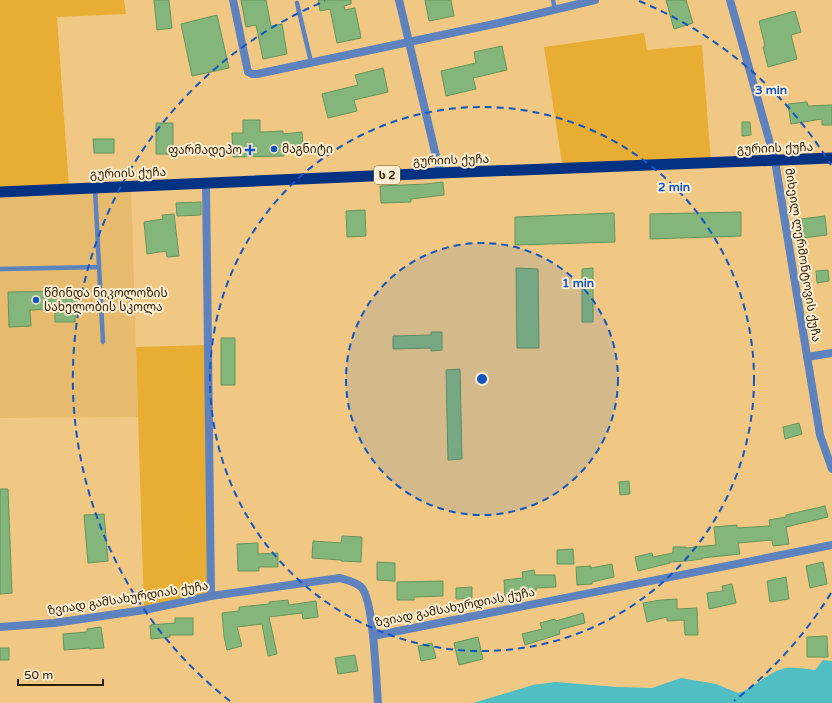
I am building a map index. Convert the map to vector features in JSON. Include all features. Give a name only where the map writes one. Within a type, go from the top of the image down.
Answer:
[{"type":"highway","name":"გურიის ქუჩა","points":[[0,192],[832,158]]},
{"type":"street","points":[[233,0],[248,72],[252,74],[273,72],[311,62],[555,10],[595,0]]},
{"type":"street","points":[[399,0],[410,41],[440,173]]},
{"type":"street","name":"მიხეილ ლერმონტოვის ქუჩა","points":[[730,0],[775,161],[820,435],[832,469]]},
{"type":"street","points":[[206,183],[211,596]]},
{"type":"street","points":[[807,357],[832,353]]},
{"type":"street","name":"ზვიად გამსახურდიას ქუჩა","points":[[0,627],[54,623],[144,610],[211,596],[340,578],[352,582],[362,588],[368,601],[372,636],[832,545]]},
{"type":"street","points":[[372,636],[378,700]]},
{"type":"lane","points":[[553,0],[555,10]]},
{"type":"lane","points":[[297,3],[311,62]]},
{"type":"lane","points":[[95,187],[103,342]]},
{"type":"lane","points":[[0,269],[99,267]]},
{"type":"shaded area","points":[[0,0],[124,0],[126,14],[57,17],[69,188],[0,192]]},
{"type":"shaded area","points":[[644,33],[647,50],[702,45],[711,163],[563,169],[544,47]]},
{"type":"shaded area","points":[[131,185],[138,417],[0,418],[0,192]]},
{"type":"shaded area","points":[[208,345],[211,596],[144,610],[136,347]]},
{"type":"water","points":[[823,660],[832,661],[832,703],[473,703],[533,685],[555,682],[652,688],[681,678],[716,684],[738,693],[744,691],[774,672],[786,668],[815,670]]},
{"type":"building","points":[[154,0],[169,0],[172,28],[157,30]]},
{"type":"building","points":[[241,0],[266,0],[271,26],[282,24],[287,54],[263,59],[256,25],[246,27]]},
{"type":"building","points":[[318,0],[351,0],[351,4],[344,6],[345,10],[355,8],[361,38],[337,43],[330,9],[320,11]]},
{"type":"building","points":[[425,0],[451,0],[454,16],[429,21]]},
{"type":"building","points":[[666,0],[686,0],[693,23],[674,29]]},
{"type":"building","points":[[795,11],[801,32],[791,35],[797,59],[768,67],[759,21]]},
{"type":"building","points":[[217,15],[229,68],[192,76],[181,24]]},
{"type":"building","points":[[502,46],[507,70],[473,78],[476,89],[446,96],[441,71],[476,63],[474,52]]},
{"type":"building","points":[[383,68],[388,92],[354,100],[357,111],[328,118],[322,94],[358,85],[355,75]]},
{"type":"building","points":[[807,102],[808,106],[832,105],[832,125],[822,125],[822,119],[791,124],[788,104]]},
{"type":"building","points":[[243,120],[260,120],[260,132],[283,131],[283,134],[302,132],[303,145],[284,146],[284,156],[233,157],[232,133],[243,133]]},
{"type":"building","points":[[742,122],[750,122],[751,135],[742,136]]},
{"type":"building","points":[[156,123],[173,123],[173,154],[156,154]]},
{"type":"building","points":[[93,139],[114,139],[114,153],[94,153]]},
{"type":"building","points":[[443,182],[444,195],[411,199],[411,202],[381,203],[380,186]]},
{"type":"building","points":[[201,202],[201,215],[177,216],[176,203]]},
{"type":"building","points":[[365,210],[366,236],[347,237],[346,211]]},
{"type":"building","points":[[741,212],[741,236],[650,239],[650,214]]},
{"type":"building","points":[[614,213],[615,242],[515,245],[515,217]]},
{"type":"building","points":[[174,214],[179,256],[167,257],[166,251],[147,254],[144,222],[163,219],[162,215]]},
{"type":"building","points":[[825,216],[827,235],[803,238],[801,219]]},
{"type":"building","points":[[516,268],[538,269],[539,348],[517,348]]},
{"type":"building","points":[[593,268],[593,322],[582,322],[582,269]]},
{"type":"building","points":[[828,270],[829,281],[817,283],[816,271]]},
{"type":"building","points":[[75,291],[75,322],[55,322],[55,309],[30,310],[31,326],[9,327],[8,292]]},
{"type":"building","points":[[431,332],[442,332],[442,350],[431,351],[431,348],[393,349],[393,336],[431,335]]},
{"type":"building","points":[[221,338],[235,338],[235,385],[221,385]]},
{"type":"building","points":[[460,369],[462,459],[448,460],[446,370]]},
{"type":"building","points":[[799,423],[802,434],[785,439],[783,427]]},
{"type":"building","points":[[629,481],[630,494],[620,495],[619,482]]},
{"type":"building","points":[[0,489],[8,489],[12,593],[0,594]]},
{"type":"building","points":[[825,506],[828,517],[786,527],[789,544],[773,546],[772,540],[738,543],[740,554],[669,562],[670,563],[638,571],[635,557],[652,553],[653,557],[673,553],[673,547],[686,548],[716,545],[714,527],[737,525],[737,528],[770,526],[769,520],[786,517],[786,515]]},
{"type":"building","points":[[104,514],[108,561],[88,563],[84,515]]},
{"type":"building","points":[[342,536],[362,537],[361,562],[312,558],[313,541],[341,543]]},
{"type":"building","points":[[258,543],[258,554],[278,553],[278,567],[259,567],[259,571],[238,571],[237,544]]},
{"type":"building","points":[[573,549],[574,564],[557,564],[557,550]]},
{"type":"building","points":[[377,562],[395,563],[395,581],[377,580]]},
{"type":"building","points":[[823,562],[827,584],[810,588],[806,566]]},
{"type":"building","points":[[612,564],[614,577],[592,582],[592,584],[577,585],[576,567],[591,566],[591,568]]},
{"type":"building","points":[[534,570],[535,575],[555,575],[556,587],[536,588],[536,591],[515,593],[516,596],[505,597],[504,580],[523,578],[522,572]]},
{"type":"building","points":[[786,577],[789,599],[770,602],[767,581]]},
{"type":"building","points":[[443,581],[443,596],[414,597],[414,600],[397,600],[397,582]]},
{"type":"building","points":[[732,584],[736,603],[709,609],[707,593],[723,591],[722,586]]},
{"type":"building","points":[[472,587],[472,598],[456,599],[456,588]]},
{"type":"building","points":[[677,599],[677,609],[697,608],[698,635],[685,635],[684,620],[667,621],[667,617],[647,622],[643,603]]},
{"type":"building","points":[[288,600],[289,605],[316,601],[318,617],[303,619],[302,613],[269,617],[277,654],[268,656],[262,624],[237,627],[242,646],[227,650],[222,613],[239,611],[239,607],[269,604],[269,602]]},
{"type":"building","points":[[583,613],[585,623],[559,630],[560,634],[525,645],[522,634],[542,629],[540,623],[555,619],[556,621]]},
{"type":"building","points":[[175,618],[193,618],[193,635],[170,635],[170,637],[151,639],[150,625],[175,623]]},
{"type":"building","points":[[101,627],[104,648],[64,650],[63,634],[87,632],[87,629]]},
{"type":"building","points":[[827,636],[828,657],[807,657],[807,637]]},
{"type":"building","points":[[478,637],[483,659],[459,665],[454,643]]},
{"type":"building","points":[[432,643],[436,658],[421,661],[418,646]]},
{"type":"building","points":[[0,648],[9,648],[9,660],[0,660]]},
{"type":"building","points":[[355,655],[358,671],[338,674],[335,658]]},
{"type":"place","name":"მაგნიტი","points":[[274,149]]},
{"type":"place","name":"ფარმადეპო","points":[[250,150]]},
{"type":"place","name":"წმინდა ნიკოლოზის სახელობის სკოლა","points":[[36,300]]}]
